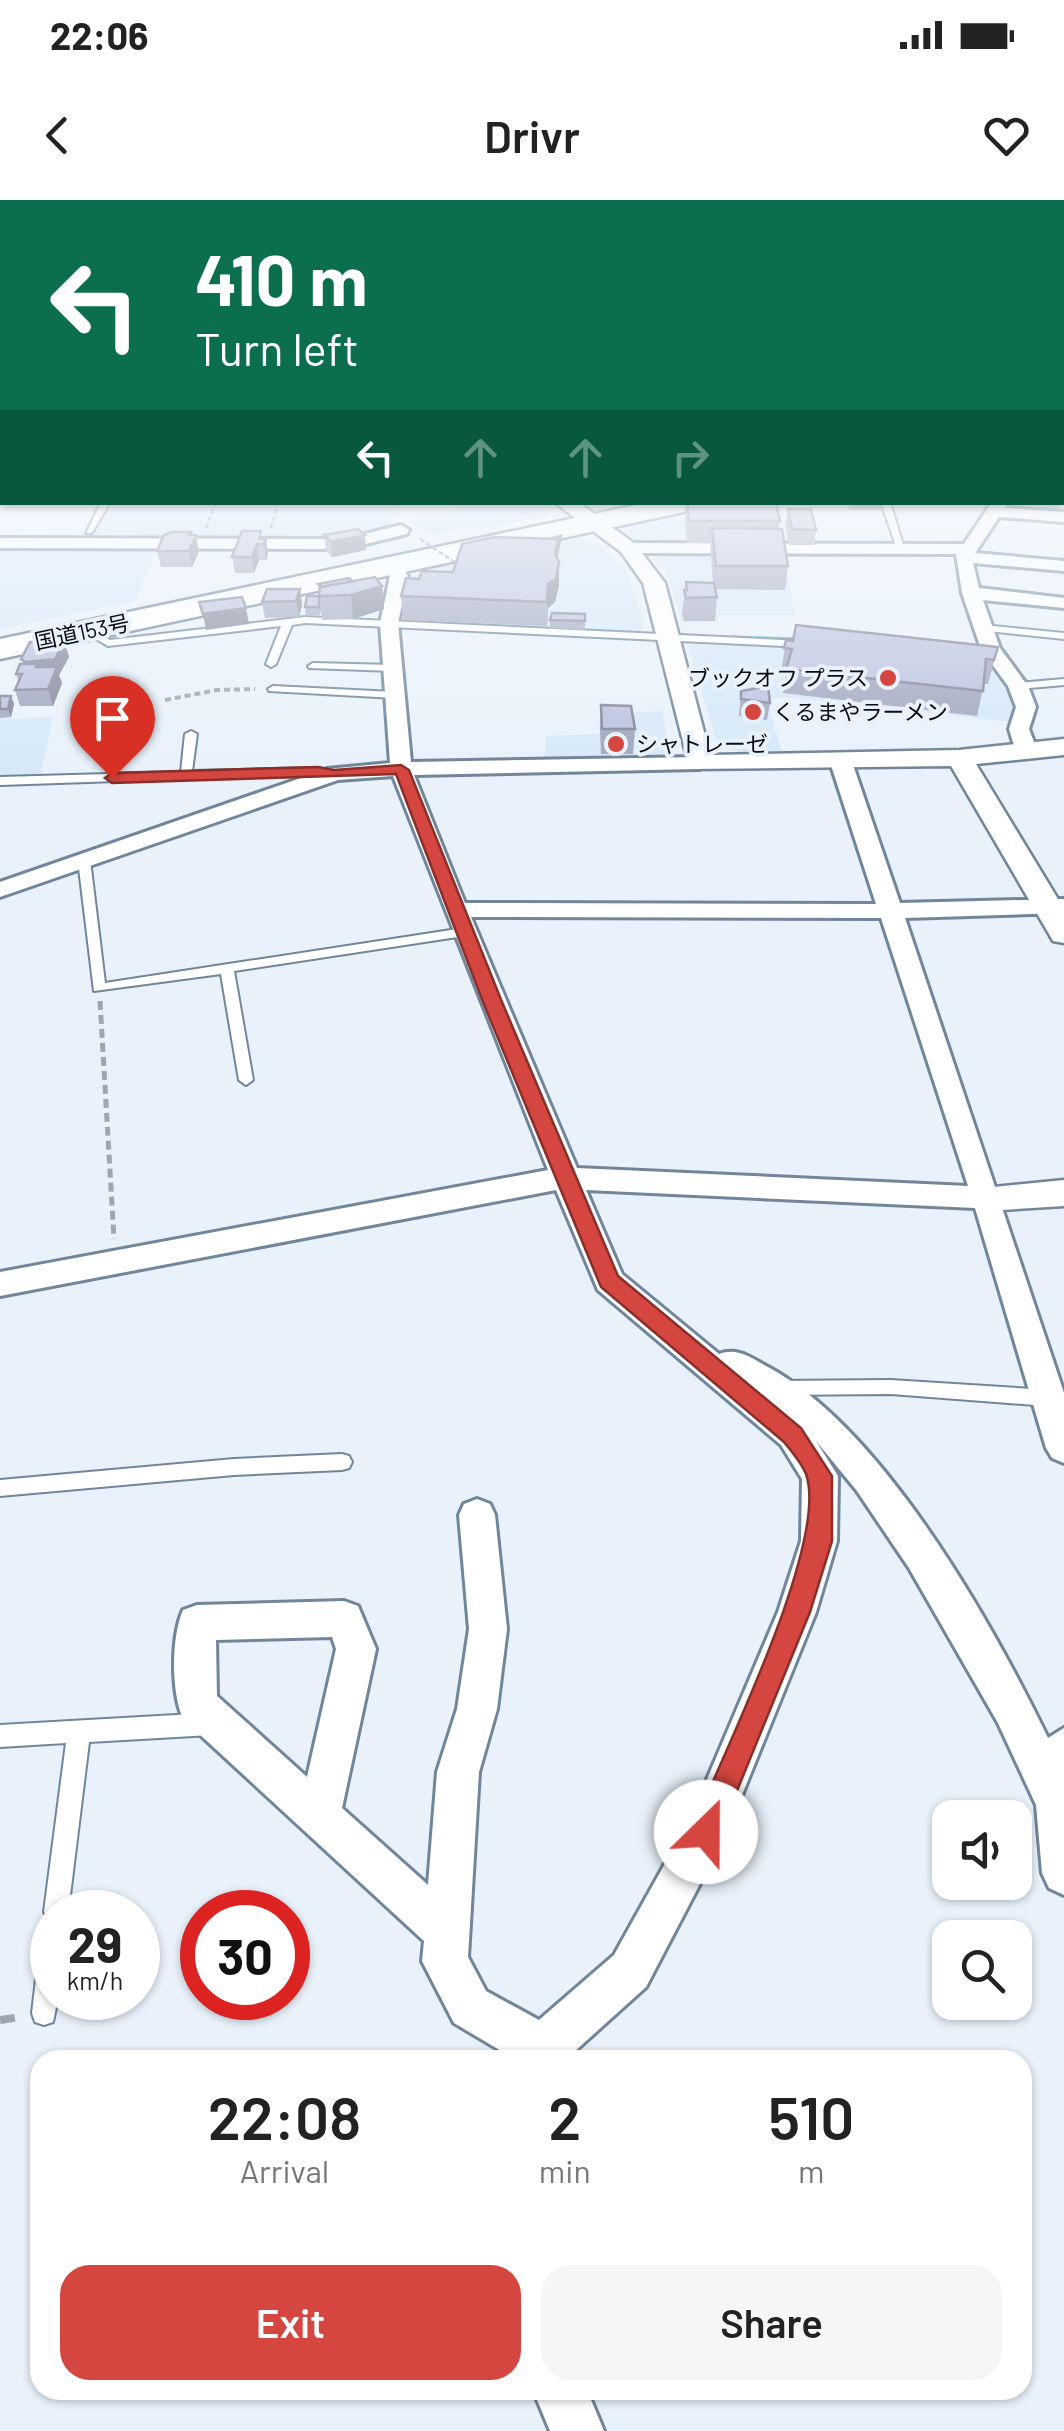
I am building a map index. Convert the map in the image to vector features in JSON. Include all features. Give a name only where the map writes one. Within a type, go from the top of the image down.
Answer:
[{"type":"highway","name":"国道153号","points":[[0,638],[371,549]]},
{"type":"highway","name":"国道153号","points":[[0,649],[87,631],[376,549]]},
{"type":"street","points":[[404,549],[389,623],[401,770],[609,1281],[792,1435],[820,1476],[820,1541],[797,1612],[706,1832],[630,1971],[541,2050]]},
{"type":"street","points":[[629,549],[654,583],[699,764]]},
{"type":"street","points":[[781,549],[966,553],[1064,566]]},
{"type":"street","points":[[969,549],[971,594],[993,666],[1018,686],[1026,706],[1019,730],[1027,752]]},
{"type":"street","points":[[971,594],[1064,603]]},
{"type":"street","points":[[0,890],[334,774],[958,758],[1064,746]]},
{"type":"street","points":[[958,758],[1056,907],[1064,934]]},
{"type":"street","points":[[841,762],[987,1198],[1064,1448]]},
{"type":"street","points":[[460,921],[1056,907]]},
{"type":"street","points":[[0,1284],[564,1178],[987,1198],[1064,1193]]},
{"type":"street","points":[[666,1326],[775,1388],[811,1414],[875,1484],[960,1615],[1028,1733],[1056,1806],[1064,1873]]},
{"type":"street","points":[[477,1515],[488,1629],[478,1709],[458,1772],[445,1961],[470,2006],[530,2050]]},
{"type":"street","points":[[319,1816],[356,1649],[344,1620],[197,1623],[197,1705],[217,1724],[446,1931]]},
{"type":"street","points":[[1056,1806],[1064,1748]]},
{"type":"street","points":[[564,2400],[577,2431]]},
{"type":"lane","points":[[271,664],[288,622]]},
{"type":"lane","points":[[87,631],[108,643],[288,622],[389,623],[822,646]]},
{"type":"lane","points":[[983,628],[1064,636]]},
{"type":"lane","points":[[313,666],[393,668]]},
{"type":"lane","points":[[1018,686],[1064,682]]},
{"type":"lane","points":[[273,689],[395,695]]},
{"type":"lane","points":[[186,776],[191,734]]},
{"type":"lane","points":[[0,781],[318,771],[334,774]]},
{"type":"lane","points":[[84,860],[99,988],[228,968],[460,921]]},
{"type":"lane","points":[[228,968],[246,1080]]},
{"type":"lane","points":[[775,1388],[891,1387],[1048,1398]]},
{"type":"lane","points":[[0,1488],[234,1467],[342,1462]]},
{"type":"lane","points":[[0,1736],[217,1724]]},
{"type":"lane","points":[[59,1890],[79,1732]]},
{"type":"path","points":[[424,549],[456,563]]},
{"type":"path","points":[[165,700],[217,690],[273,689]]},
{"type":"path","points":[[99,988],[115,1263]]},
{"type":"shaded area","points":[[0,549],[156,549],[136,601],[0,629]]},
{"type":"shaded area","points":[[510,549],[604,549],[626,570],[644,622],[642,631],[395,622],[404,582],[427,567]]},
{"type":"shaded area","points":[[649,549],[782,550],[795,615],[718,615],[718,622],[682,623],[666,570]]},
{"type":"shaded area","points":[[686,642],[850,653],[999,671],[1013,684],[1019,706],[1013,722],[781,697],[767,701],[782,752],[738,752],[717,742]]},
{"type":"shaded area","points":[[662,711],[669,746],[661,758],[544,764],[546,736],[599,734],[601,715]]},
{"type":"shaded area","points":[[53,717],[40,777],[0,780],[0,719]]},
{"type":"building","points":[[235,549],[255,549],[252,557],[232,557]]},
{"type":"building","points":[[460,549],[556,549],[559,562],[556,579],[548,584],[547,602],[401,596],[406,578],[419,579],[422,571],[453,572]]},
{"type":"building","points":[[714,549],[785,549],[788,566],[716,566]]},
{"type":"building","points":[[375,577],[382,586],[351,595],[319,596],[320,587]]},
{"type":"building","points":[[349,578],[352,581],[321,587],[318,584]]},
{"type":"building","points":[[686,582],[714,583],[717,597],[686,598]]},
{"type":"building","points":[[267,589],[300,589],[296,601],[262,602]]},
{"type":"building","points":[[307,596],[319,596],[319,607],[305,607]]},
{"type":"building","points":[[242,597],[246,608],[203,614],[199,602]]},
{"type":"building","points":[[552,613],[585,614],[585,621],[550,620]]},
{"type":"building","points":[[796,625],[998,647],[994,660],[986,659],[983,691],[786,669],[792,649],[784,648],[786,640],[793,641]]},
{"type":"building","points":[[64,641],[55,659],[21,659],[30,642]]},
{"type":"building","points":[[20,664],[57,667],[48,689],[15,690],[22,674],[16,674]]},
{"type":"building","points":[[768,686],[770,703],[741,699],[741,691]]},
{"type":"building","points":[[0,696],[11,696],[8,709],[0,709]]},
{"type":"building","points":[[601,705],[631,706],[635,729],[602,729]]},
{"type":"waterway","points":[[733,638],[802,640]]},
{"type":"place","name":"ブックオフ プラス","points":[[888,678]]},
{"type":"place","name":"くるまやラーメン","points":[[753,712]]},
{"type":"place","name":"シャトレーゼ","points":[[616,744]]},
{"type":"route","points":[[112,778],[401,770],[492,1002],[609,1281],[792,1435],[820,1476],[820,1541],[797,1612],[706,1832]]}]
